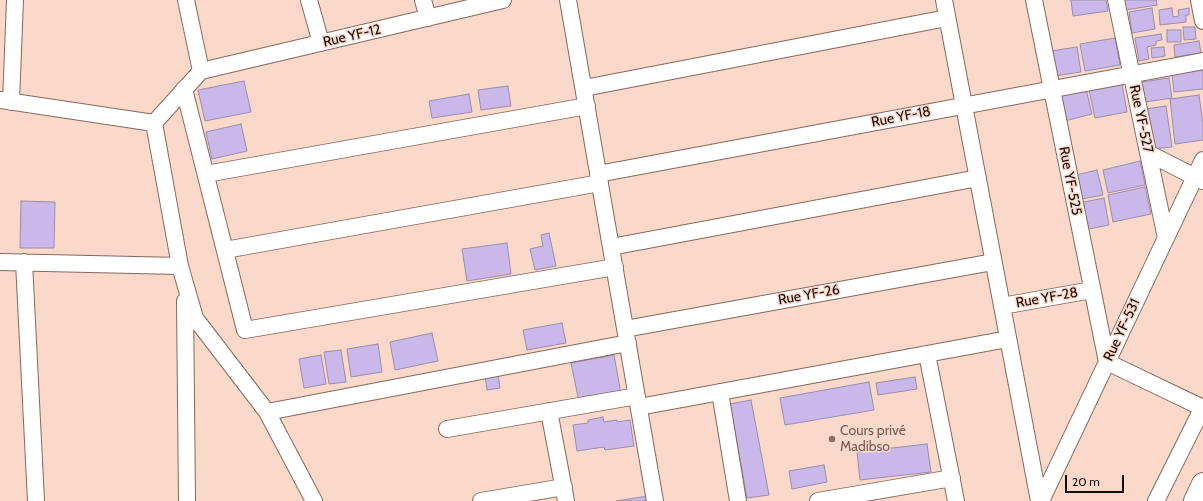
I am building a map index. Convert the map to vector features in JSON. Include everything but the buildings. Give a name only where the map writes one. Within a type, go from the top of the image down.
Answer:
[{"type":"main road","points":[[1195,501],[1203,484]]},
{"type":"street","points":[[15,0],[5,101],[154,124]]},
{"type":"street","points":[[154,124],[201,71],[186,0]]},
{"type":"street","points":[[309,0],[321,43]]},
{"type":"street","points":[[423,0],[428,18]]},
{"type":"street","name":"Rue YF-12","points":[[201,71],[503,0]]},
{"type":"street","points":[[568,0],[655,501]]},
{"type":"street","points":[[944,0],[1040,501]]},
{"type":"street","name":"Rue YF-525","points":[[1034,0],[1107,362]]},
{"type":"street","name":"Rue YF-527","points":[[1116,0],[1166,238]]},
{"type":"street","points":[[1199,0],[1203,21]]},
{"type":"street","points":[[584,88],[947,18]]},
{"type":"street","name":"Rue YF-18","points":[[225,250],[599,178],[964,105],[1203,61]]},
{"type":"street","points":[[184,89],[245,330],[615,268]]},
{"type":"street","points":[[206,174],[587,106]]},
{"type":"street","points":[[154,124],[182,273],[196,318],[267,412],[314,501]]},
{"type":"street","points":[[1148,153],[1199,179]]},
{"type":"street","name":"Rue YF-531","points":[[1040,501],[1166,238],[1199,179],[1203,160]]},
{"type":"street","points":[[611,247],[978,178]]},
{"type":"street","points":[[0,262],[24,262],[182,273]]},
{"type":"street","points":[[24,262],[36,501]]},
{"type":"street","name":"Rue YF-26","points":[[267,412],[626,336],[993,262]]},
{"type":"street","points":[[182,273],[187,501]]},
{"type":"street","name":"Rue YF-28","points":[[1002,306],[1092,290]]},
{"type":"street","points":[[447,429],[549,411],[720,392],[1008,338]]},
{"type":"street","points":[[927,354],[956,501]]},
{"type":"street","points":[[1107,362],[1203,408],[1156,501]]},
{"type":"street","points":[[720,392],[738,501]]},
{"type":"street","points":[[481,501],[565,494],[549,411]]},
{"type":"street","points":[[818,501],[952,478]]},
{"type":"place","name":"Cours privé Madibso","points":[[832,439]]}]
